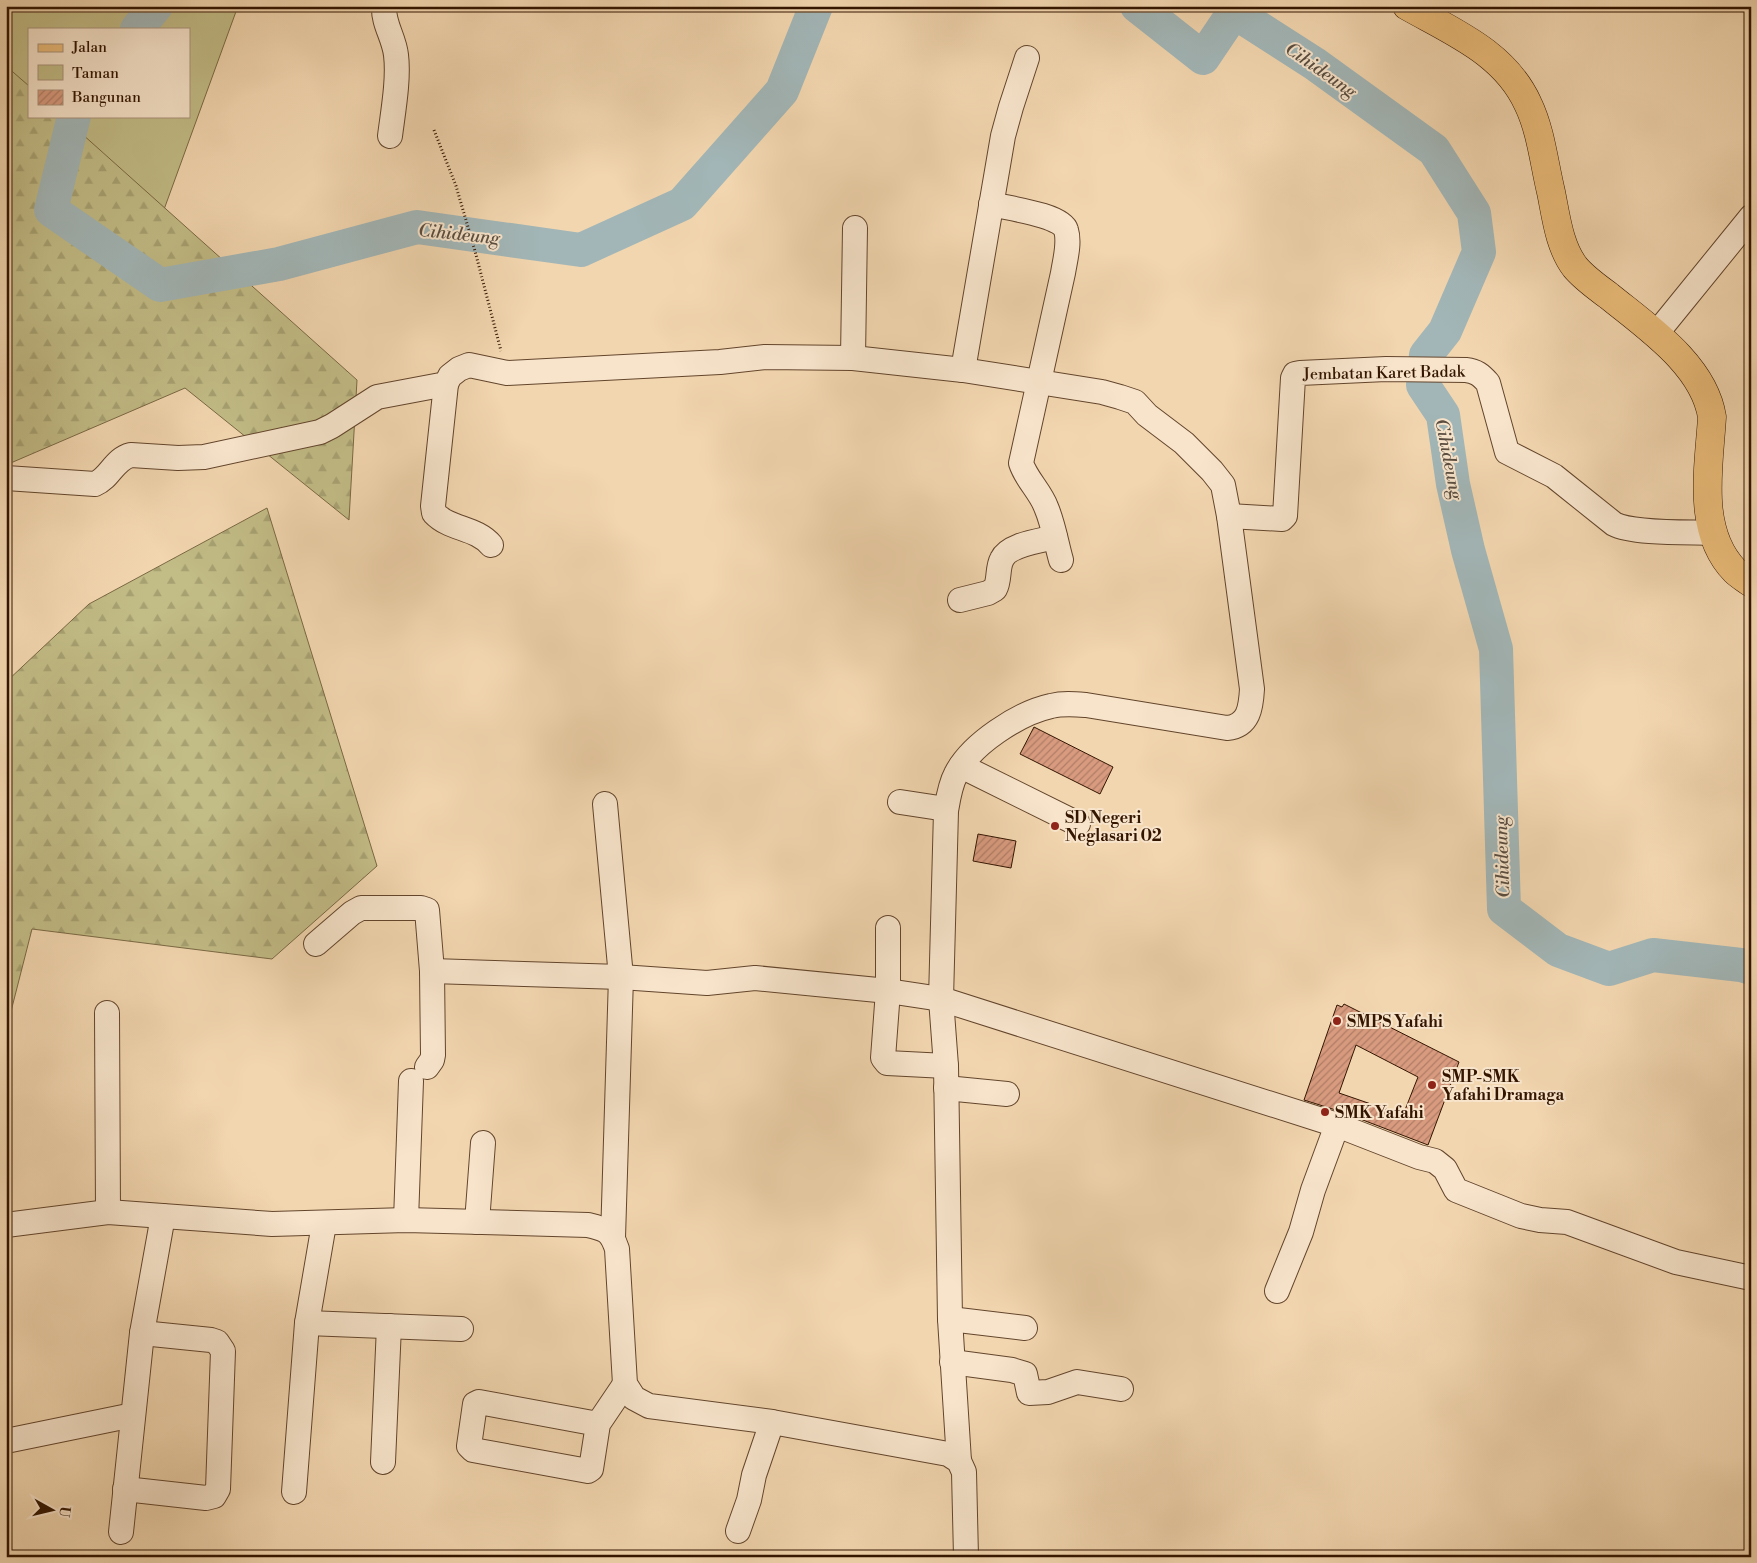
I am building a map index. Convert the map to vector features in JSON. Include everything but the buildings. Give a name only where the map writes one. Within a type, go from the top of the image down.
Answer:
[{"type":"main road","points":[[1407,6],[1479,46],[1509,72],[1528,104],[1536,124],[1567,255],[1582,275],[1656,334],[1674,351],[1698,380],[1710,406],[1712,417],[1708,492],[1709,513],[1713,533],[1719,548],[1736,572],[1751,583]]},
{"type":"street","points":[[384,6],[383,16],[395,44],[397,58],[390,136]]},
{"type":"street","points":[[963,370],[1003,136],[1027,58]]},
{"type":"street","points":[[960,600],[988,593],[995,589],[1002,559],[1009,551],[1016,547],[1058,548],[1046,507],[1021,463],[1063,273],[1067,243],[1066,230],[1060,222],[1048,217],[992,204]]},
{"type":"street","points":[[1656,334],[1751,217]]},
{"type":"street","points":[[853,358],[855,228]]},
{"type":"street","points":[[491,545],[480,535],[447,523],[434,513],[433,506],[446,384],[450,376],[459,369],[469,365],[507,373],[710,363],[765,357],[853,358],[963,370],[1102,392],[1135,402],[1147,415],[1184,443],[1223,485],[1229,516],[1252,689],[1251,704],[1243,722],[1236,727],[1227,728],[1086,705],[1067,704],[1052,706],[1024,716],[978,746],[961,766],[950,790],[946,809],[941,999],[946,1077],[950,1319],[959,1461],[964,1472],[966,1557]]},
{"type":"street","name":"Jembatan Karet Badak","points":[[1229,516],[1282,519],[1285,516],[1293,378],[1295,374],[1386,369],[1473,371],[1481,375],[1488,383],[1507,452],[1554,476],[1614,524],[1621,527],[1635,530],[1713,533]]},
{"type":"street","points":[[6,478],[94,484],[105,478],[124,456],[204,457],[320,432],[377,397],[446,384]]},
{"type":"street","points":[[961,766],[1078,824]]},
{"type":"street","points":[[900,802],[946,809]]},
{"type":"street","points":[[605,804],[622,977],[613,1238]]},
{"type":"street","points":[[316,944],[352,913],[361,908],[424,908],[428,913],[432,970],[433,1058],[419,1074],[406,1220]]},
{"type":"street","points":[[888,928],[888,991],[884,1061],[1007,1094]]},
{"type":"street","points":[[432,970],[622,977],[707,983],[754,978],[888,991],[941,999],[1337,1125],[1419,1157],[1435,1161],[1445,1169],[1456,1190],[1521,1216],[1540,1220],[1567,1222],[1676,1262],[1751,1278]]},
{"type":"street","points":[[107,1014],[108,1212]]},
{"type":"street","points":[[1277,1291],[1301,1232],[1313,1190],[1337,1125]]},
{"type":"street","points":[[477,1222],[483,1142]]},
{"type":"street","points":[[6,1225],[108,1212],[253,1224],[324,1224],[406,1220],[588,1225],[608,1231],[617,1249],[625,1384],[634,1398],[649,1406],[772,1422],[934,1451],[948,1454],[959,1461]]},
{"type":"street","points":[[121,1532],[142,1333],[163,1216]]},
{"type":"street","points":[[294,1492],[307,1323],[324,1224]]},
{"type":"street","points":[[950,1319],[1025,1328]]},
{"type":"street","points":[[307,1323],[462,1329]]},
{"type":"street","points":[[383,1462],[389,1326]]},
{"type":"street","points":[[125,1489],[206,1498],[214,1496],[218,1489],[224,1351],[221,1346],[211,1340],[142,1333]]},
{"type":"street","points":[[952,1362],[1012,1370],[1025,1374],[1029,1393],[1048,1392],[1077,1382],[1121,1389]]},
{"type":"street","points":[[598,1424],[479,1402],[475,1404],[470,1446],[473,1450],[588,1471],[591,1469],[598,1424],[625,1384]]},
{"type":"street","points":[[6,1441],[133,1416]]},
{"type":"street","points":[[738,1531],[772,1422]]},
{"type":"path","points":[[434,130],[456,186],[507,373]]},
{"type":"green space","points":[[6,6],[238,6],[142,270],[6,194]]},
{"type":"green space","points":[[6,66],[28,85],[28,118],[64,118],[357,380],[349,520],[185,388],[6,465]]},
{"type":"green space","points":[[267,508],[377,866],[272,959],[32,929],[6,1031],[6,682],[89,604]]},
{"type":"waterway","name":"Cihideung","points":[[138,28],[156,6]]},
{"type":"waterway","name":"Cihideung","points":[[74,118],[51,210],[160,285],[279,264],[417,227],[581,250],[682,204],[782,91],[816,6]]},
{"type":"waterway","name":"Cihideung","points":[[1137,6],[1203,58],[1234,12],[1315,64],[1434,150],[1474,213],[1479,252],[1445,331],[1426,355],[1423,385],[1443,415],[1453,484],[1468,550],[1496,649],[1504,909],[1558,950],[1609,969],[1653,955],[1741,965],[1751,968]]},
{"type":"place","name":"SD Negeri Neglasari 02","points":[[1055,826]]},
{"type":"place","name":"SMPS Yafahi","points":[[1337,1021]]},
{"type":"place","name":"SMP-SMK Yafahi Dramaga","points":[[1432,1085]]},
{"type":"place","name":"SMK Yafahi","points":[[1325,1112]]}]
